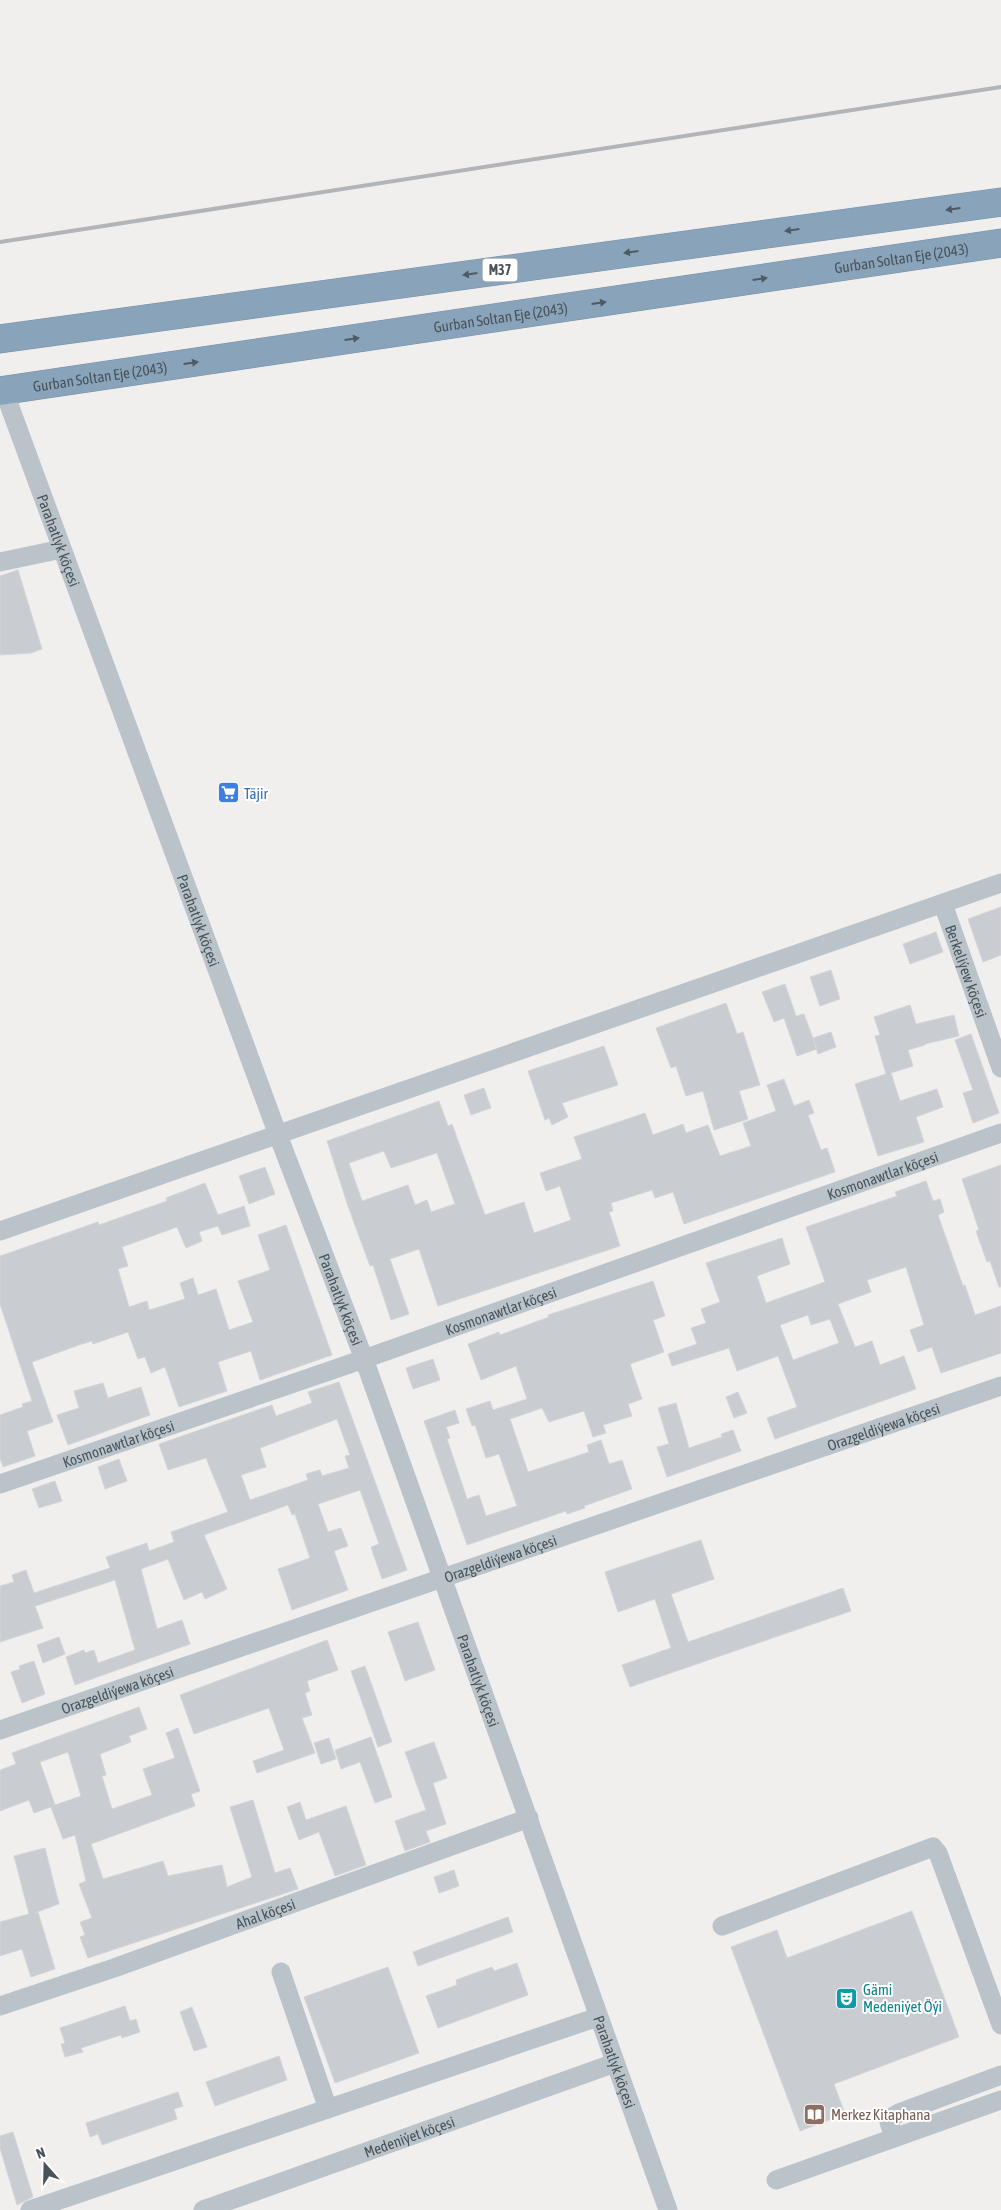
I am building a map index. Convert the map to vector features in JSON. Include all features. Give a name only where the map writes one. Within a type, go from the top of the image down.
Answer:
[{"type":"highway","name":"M37","points":[[0,339],[1001,202]]},
{"type":"highway","points":[[900,216],[907,257]]},
{"type":"highway","name":"Gurban Soltan Eje (2043)","points":[[2,391],[1001,243]]},
{"type":"street","name":"Parahatlyk köçesi","points":[[2,391],[278,1135],[364,1359],[668,2210]]},
{"type":"street","points":[[0,562],[62,549]]},
{"type":"street","points":[[0,1231],[1001,883]]},
{"type":"street","name":"Berkeliýew köçesi","points":[[942,904],[1001,1068]]},
{"type":"street","name":"Kosmonawtlar köçesi","points":[[0,1484],[364,1359],[1001,1134]]},
{"type":"street","name":"Orazgeldiýewa köçesi","points":[[0,1730],[1001,1386]]},
{"type":"street","name":"Ahal köçesi","points":[[0,2006],[114,1968],[529,1818]]},
{"type":"street","points":[[722,1926],[932,1847],[938,1853],[1001,2026]]},
{"type":"street","points":[[281,1972],[328,2108]]},
{"type":"street","points":[[30,2210],[598,2016]]},
{"type":"street","name":"Medeniýet köçesi","points":[[203,2210],[615,2063]]},
{"type":"street","points":[[894,2138],[889,2122],[898,2113],[1001,2075]]},
{"type":"street","points":[[776,2180],[1001,2100]]},
{"type":"building","points":[[18,570],[42,649],[31,653],[0,655],[0,576]]},
{"type":"building","points":[[1001,907],[1001,955],[983,962],[968,919]]},
{"type":"building","points":[[936,932],[943,952],[910,964],[903,944]]},
{"type":"building","points":[[831,970],[840,999],[820,1006],[810,977]]},
{"type":"building","points":[[785,984],[796,1016],[804,1014],[817,1049],[797,1056],[784,1018],[774,1022],[762,992]]},
{"type":"building","points":[[726,1003],[737,1034],[743,1032],[760,1085],[739,1091],[748,1119],[714,1130],[703,1091],[686,1096],[676,1066],[671,1068],[656,1028]]},
{"type":"building","points":[[910,1005],[916,1024],[954,1015],[959,1036],[908,1050],[913,1066],[891,1073],[900,1101],[937,1089],[943,1107],[916,1117],[924,1142],[878,1156],[855,1084],[886,1074],[875,1036],[880,1035],[874,1017]]},
{"type":"building","points":[[831,1032],[836,1047],[818,1054],[813,1038]]},
{"type":"building","points":[[971,1034],[999,1113],[973,1123],[963,1093],[973,1090],[955,1040]]},
{"type":"building","points":[[604,1046],[618,1085],[562,1103],[568,1117],[552,1125],[549,1118],[545,1120],[528,1071]]},
{"type":"building","points":[[784,1079],[794,1106],[809,1100],[814,1113],[808,1115],[821,1150],[827,1148],[835,1172],[684,1224],[673,1192],[655,1198],[652,1190],[611,1203],[613,1211],[609,1212],[620,1246],[438,1306],[419,1249],[390,1259],[409,1314],[391,1320],[373,1265],[370,1266],[348,1206],[327,1141],[439,1101],[448,1126],[452,1124],[485,1215],[524,1202],[534,1233],[571,1220],[560,1186],[546,1191],[540,1173],[582,1159],[574,1137],[645,1113],[653,1135],[683,1124],[686,1133],[708,1125],[720,1156],[751,1146],[743,1123],[776,1111],[767,1085]],"holes":[[[384,1151],[391,1168],[437,1153],[455,1204],[431,1212],[427,1200],[415,1205],[408,1185],[362,1201],[349,1163]]]},
{"type":"building","points":[[484,1088],[491,1108],[471,1115],[464,1095]]},
{"type":"building","points":[[1001,1165],[1001,1287],[999,1287],[990,1261],[987,1262],[976,1231],[979,1230],[962,1179]]},
{"type":"building","points":[[265,1167],[275,1194],[249,1204],[239,1176]]},
{"type":"building","points":[[926,1181],[933,1201],[940,1199],[944,1212],[938,1215],[975,1315],[1001,1306],[1001,1353],[941,1373],[932,1347],[918,1352],[910,1330],[924,1325],[906,1267],[867,1280],[871,1292],[838,1304],[855,1347],[872,1341],[880,1365],[904,1356],[916,1389],[775,1439],[767,1418],[797,1407],[778,1356],[737,1371],[729,1348],[672,1366],[668,1354],[697,1344],[691,1328],[706,1323],[701,1309],[720,1302],[706,1263],[782,1238],[790,1264],[757,1276],[766,1303],[825,1282],[806,1227],[897,1196],[895,1192]],"holes":[[[808,1315],[811,1325],[830,1319],[839,1343],[793,1360],[780,1325]]]},
{"type":"building","points":[[205,1183],[218,1215],[244,1206],[250,1226],[222,1235],[218,1226],[199,1232],[202,1241],[186,1248],[177,1227],[122,1247],[128,1266],[118,1269],[129,1307],[147,1301],[149,1310],[185,1299],[180,1283],[193,1278],[198,1295],[216,1289],[229,1330],[253,1322],[238,1281],[270,1270],[258,1235],[286,1225],[332,1355],[260,1380],[251,1351],[218,1362],[227,1391],[179,1407],[165,1367],[151,1373],[145,1357],[138,1359],[128,1332],[93,1344],[92,1341],[79,1345],[32,1362],[53,1422],[27,1431],[35,1456],[3,1467],[0,1458],[0,1415],[23,1407],[22,1404],[32,1401],[0,1304],[0,1256],[98,1222],[99,1225],[167,1201],[166,1198]]},
{"type":"building","points":[[653,1281],[665,1316],[653,1320],[664,1352],[630,1364],[642,1399],[628,1404],[632,1416],[603,1425],[606,1433],[593,1437],[584,1411],[549,1422],[542,1408],[510,1419],[528,1472],[589,1452],[587,1445],[601,1440],[609,1464],[622,1460],[632,1489],[584,1506],[585,1508],[567,1514],[566,1511],[467,1545],[424,1421],[455,1410],[459,1423],[446,1427],[450,1438],[447,1439],[467,1499],[479,1495],[486,1516],[517,1506],[499,1454],[486,1458],[475,1425],[472,1426],[466,1409],[490,1401],[493,1410],[527,1399],[516,1366],[481,1380],[468,1344],[499,1332],[500,1335],[549,1317],[548,1315]]},
{"type":"building","points":[[433,1359],[440,1380],[413,1389],[406,1368]]},
{"type":"building","points":[[339,1382],[407,1570],[382,1579],[371,1547],[379,1544],[360,1490],[318,1504],[328,1532],[341,1528],[348,1546],[334,1551],[348,1590],[292,1610],[278,1569],[310,1558],[295,1514],[292,1515],[288,1505],[204,1535],[227,1589],[205,1599],[202,1592],[184,1600],[168,1559],[141,1569],[157,1629],[182,1620],[190,1644],[75,1685],[66,1657],[84,1650],[85,1653],[94,1650],[98,1663],[135,1650],[115,1580],[35,1606],[43,1628],[0,1642],[0,1586],[14,1582],[12,1575],[26,1570],[34,1593],[110,1568],[106,1557],[147,1543],[149,1551],[174,1542],[171,1532],[228,1512],[206,1458],[168,1470],[159,1444],[272,1405],[276,1416],[312,1403],[308,1392]],"holes":[[[337,1419],[350,1455],[345,1456],[349,1468],[322,1476],[320,1470],[306,1474],[308,1480],[250,1500],[241,1475],[266,1467],[260,1448]]]},
{"type":"building","points":[[103,1383],[108,1398],[141,1387],[150,1415],[68,1445],[57,1415],[79,1408],[74,1391]]},
{"type":"building","points":[[738,1392],[747,1413],[734,1418],[726,1397]]},
{"type":"building","points":[[676,1403],[689,1448],[722,1437],[721,1434],[733,1430],[741,1451],[667,1477],[657,1447],[669,1444],[658,1408]]},
{"type":"building","points":[[119,1459],[127,1481],[105,1489],[98,1467]]},
{"type":"building","points":[[55,1481],[62,1501],[39,1508],[32,1489]]},
{"type":"building","points":[[701,1540],[714,1579],[671,1594],[688,1642],[843,1588],[851,1611],[630,1687],[622,1665],[671,1648],[655,1599],[618,1612],[605,1572]]},
{"type":"building","points":[[418,1622],[435,1670],[405,1681],[388,1632]]},
{"type":"building","points":[[59,1637],[65,1654],[43,1663],[37,1645]]},
{"type":"building","points":[[327,1640],[338,1670],[307,1681],[310,1691],[305,1693],[312,1715],[302,1718],[315,1753],[257,1773],[253,1761],[284,1750],[269,1708],[194,1734],[180,1695]]},
{"type":"building","points":[[34,1661],[45,1694],[22,1703],[11,1672],[20,1669],[19,1666]]},
{"type":"building","points":[[365,1666],[392,1742],[378,1747],[351,1671]]},
{"type":"building","points":[[139,1707],[147,1729],[129,1736],[131,1742],[100,1754],[106,1775],[102,1776],[112,1809],[152,1795],[143,1769],[175,1758],[166,1733],[178,1728],[200,1791],[191,1794],[195,1806],[91,1844],[103,1879],[163,1861],[168,1876],[222,1865],[227,1887],[252,1877],[230,1807],[253,1800],[275,1873],[290,1868],[298,1889],[88,1958],[80,1937],[85,1935],[80,1922],[92,1918],[79,1884],[86,1881],[75,1835],[63,1839],[51,1807],[34,1813],[29,1800],[0,1811],[0,1770],[16,1764],[12,1753]],"holes":[[[68,1752],[81,1796],[55,1805],[40,1762]]]},
{"type":"building","points":[[371,1737],[392,1797],[375,1803],[360,1762],[341,1769],[335,1750]]},
{"type":"building","points":[[329,1738],[336,1759],[321,1764],[314,1743]]},
{"type":"building","points":[[434,1742],[447,1778],[433,1783],[446,1824],[426,1831],[430,1842],[405,1851],[395,1821],[426,1810],[405,1752]]},
{"type":"building","points":[[300,1802],[306,1820],[346,1806],[366,1865],[335,1876],[319,1832],[299,1840],[287,1807]]},
{"type":"building","points":[[45,1848],[59,1904],[34,1913],[38,1912],[55,1969],[31,1977],[22,1949],[0,1956],[0,1922],[29,1914],[14,1856]]},
{"type":"building","points":[[454,1870],[459,1886],[439,1893],[434,1877]]},
{"type":"building","name":"Gämi Medeniýet Öýi","points":[[912,1911],[959,2037],[834,2084],[845,2114],[800,2131],[731,1947],[777,1930],[787,1958]]},
{"type":"building","points":[[508,1917],[513,1932],[418,1966],[413,1952]]},
{"type":"building","points":[[517,1963],[528,1995],[438,2028],[426,1996],[457,1985],[456,1980],[492,1967],[494,1971]]},
{"type":"building","points":[[388,1967],[419,2053],[335,2083],[304,1997]]},
{"type":"building","points":[[125,2006],[130,2021],[136,2019],[140,2032],[122,2038],[121,2035],[81,2048],[83,2052],[65,2057],[61,2044],[65,2043],[60,2028]]},
{"type":"building","points":[[192,2007],[207,2047],[194,2051],[180,2012]]},
{"type":"building","points":[[279,2056],[287,2080],[215,2106],[206,2082]]},
{"type":"building","points":[[178,2092],[183,2106],[174,2109],[177,2119],[102,2145],[98,2134],[90,2137],[86,2123]]},
{"type":"building","points":[[13,2132],[33,2197],[17,2205],[0,2148],[0,2136]]},
{"type":"railway","points":[[0,242],[1001,87]]},
{"type":"place","name":"Täjir","points":[[228,793]]},
{"type":"place","name":"Gämi Medeniýet Öýi","points":[[847,1998]]},
{"type":"place","name":"Merkez Kitaphana","points":[[815,2114]]}]
